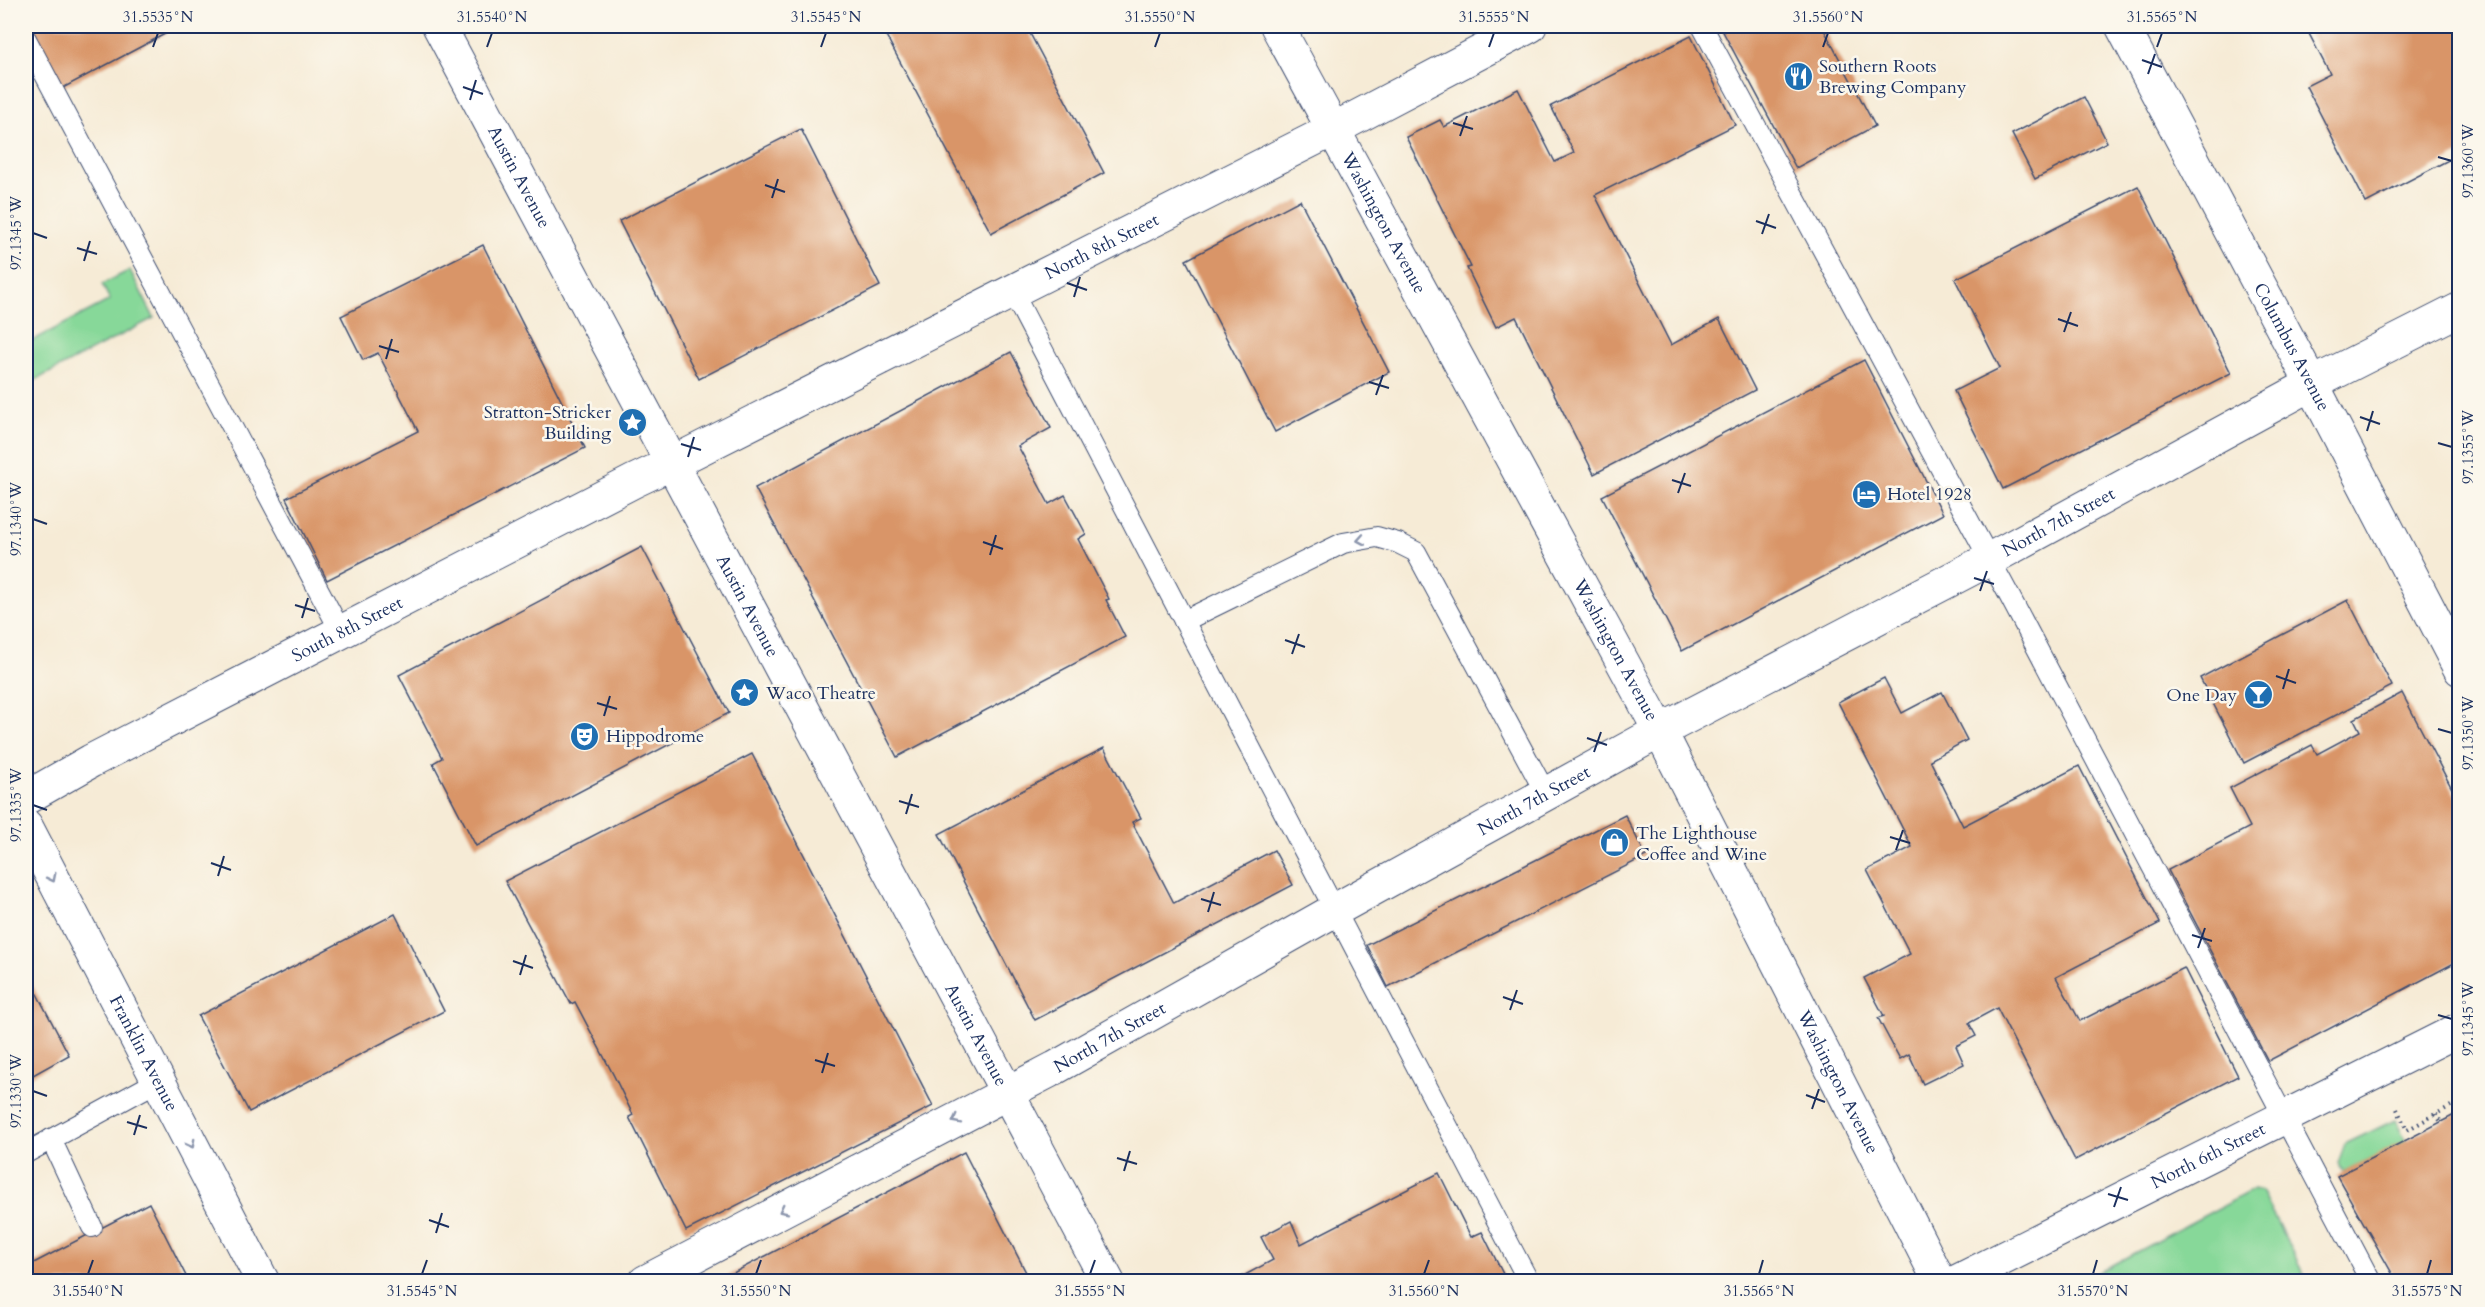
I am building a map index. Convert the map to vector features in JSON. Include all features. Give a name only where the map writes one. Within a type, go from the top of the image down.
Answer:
[{"type":"street","name":"Austin Avenue","points":[[439,26],[1108,1281]]},
{"type":"street","name":"Washington Avenue","points":[[1277,26],[1660,731],[1941,1281]]},
{"type":"street","name":"North 8th Street","points":[[672,464],[1332,130],[1530,26]]},
{"type":"street","name":"Columbus Avenue","points":[[2122,26],[2460,669]]},
{"type":"street","name":"North 7th Street","points":[[665,1277],[1008,1093],[1660,731],[1990,558],[2312,384],[2460,309]]},
{"type":"street","name":"South 8th Street","points":[[26,798],[91,761],[634,481],[672,464]]},
{"type":"street","name":"Franklin Avenue","points":[[26,826],[263,1281]]},
{"type":"street","name":"North 6th Street","points":[[1956,1281],[2460,1029]]},
{"type":"lane","points":[[1702,26],[1990,558],[2371,1281]]},
{"type":"lane","points":[[26,39],[341,632]]},
{"type":"lane","points":[[1012,291],[1529,1281]]},
{"type":"lane","points":[[1184,621],[1343,543],[1377,537],[1398,543],[1416,552],[1546,794]]},
{"type":"lane","points":[[26,1153],[158,1081]]},
{"type":"lane","points":[[51,1139],[92,1227]]},
{"type":"path","points":[[2457,1078],[2460,1083]]},
{"type":"path","points":[[2397,1109],[2407,1130],[2460,1101]]},
{"type":"path","points":[[2436,1114],[2440,1122]]},
{"type":"green space","points":[[130,270],[154,318],[26,385],[26,344],[110,300],[102,284]]},
{"type":"green space","points":[[2395,1120],[2406,1141],[2344,1173],[2338,1163],[2345,1144]]},
{"type":"green space","points":[[2254,1189],[2261,1191],[2307,1281],[2082,1281]]},
{"type":"building","points":[[26,26],[180,26],[59,90]]},
{"type":"building","points":[[881,26],[1026,26],[1104,173],[991,233]]},
{"type":"building","name":"Southern Roots Brewing Company","points":[[1720,26],[1822,26],[1875,126],[1796,168]]},
{"type":"building","points":[[2305,26],[2460,26],[2460,154],[2366,203],[2306,86],[2330,74]]},
{"type":"building","points":[[1691,36],[1735,125],[1595,195],[1671,345],[1719,319],[1755,390],[1594,474],[1516,317],[1496,327],[1467,268],[1471,267],[1406,137],[1440,120],[1444,127],[1518,89],[1555,162],[1574,153],[1551,106]]},
{"type":"building","points":[[2084,97],[2107,142],[2035,179],[2012,134]]},
{"type":"building","points":[[801,129],[880,286],[699,379],[619,221]]},
{"type":"building","points":[[2138,186],[2231,373],[2003,489],[1954,391],[2000,368],[1955,279]]},
{"type":"building","points":[[1300,200],[1389,372],[1275,432],[1186,260]]},
{"type":"building","points":[[483,245],[585,448],[327,580],[286,498],[418,431],[378,353],[363,360],[341,316]]},
{"type":"building","points":[[1011,352],[1051,428],[1018,446],[1049,504],[1065,495],[1086,534],[1078,539],[1109,599],[1106,600],[1125,637],[897,757],[755,488]]},
{"type":"building","points":[[1864,360],[1943,514],[1682,651],[1602,496]]},
{"type":"building","points":[[642,547],[729,713],[476,846],[433,763],[442,758],[399,675]]},
{"type":"building","points":[[2348,600],[2392,686],[2244,763],[2200,678]]},
{"type":"building","points":[[1884,678],[1902,713],[1942,692],[1967,740],[1930,760],[1963,826],[2079,766],[2160,923],[2056,977],[2080,1021],[2184,968],[2238,1076],[2075,1160],[1997,1008],[1969,1023],[1976,1036],[1956,1046],[1964,1064],[1923,1084],[1909,1054],[1900,1059],[1878,1018],[1884,1016],[1864,978],[1910,954],[1867,870],[1912,847],[1838,702]]},
{"type":"building","points":[[2402,693],[2460,804],[2460,960],[2268,1061],[2168,870],[2250,827],[2230,788],[2312,745],[2317,754],[2360,731],[2354,719]]},
{"type":"building","points":[[1104,748],[1141,818],[1132,822],[1174,903],[1274,850],[1293,885],[1035,1020],[939,834]]},
{"type":"building","points":[[752,754],[933,1106],[686,1231],[629,1117],[633,1115],[614,1076],[575,1002],[571,1004],[505,881]]},
{"type":"building","points":[[1625,815],[1646,856],[1388,987],[1367,945]]},
{"type":"building","points":[[395,914],[444,1011],[249,1112],[198,1016]]},
{"type":"building","points":[[26,973],[69,1055],[26,1079]]},
{"type":"building","points":[[2460,1112],[2460,1282],[2397,1282],[2337,1176]]},
{"type":"building","points":[[964,1152],[1031,1282],[716,1282]]},
{"type":"building","points":[[1439,1173],[1471,1237],[1482,1232],[1507,1282],[1232,1282],[1273,1260],[1261,1237],[1291,1221],[1301,1244]]},
{"type":"building","points":[[149,1203],[189,1282],[26,1282],[26,1267]]},
{"type":"place","name":"Southern Roots Brewing Company","points":[[1798,76]]},
{"type":"place","name":"Stratton-Stricker Building","points":[[632,422]]},
{"type":"place","name":"Hotel 1928","points":[[1866,494]]},
{"type":"place","name":"Waco Theatre","points":[[745,693]]},
{"type":"place","name":"One Day","points":[[2258,695]]},
{"type":"place","name":"Hippodrome","points":[[585,736]]},
{"type":"place","name":"The Lighthouse Coffee and Wine","points":[[1615,843]]}]
